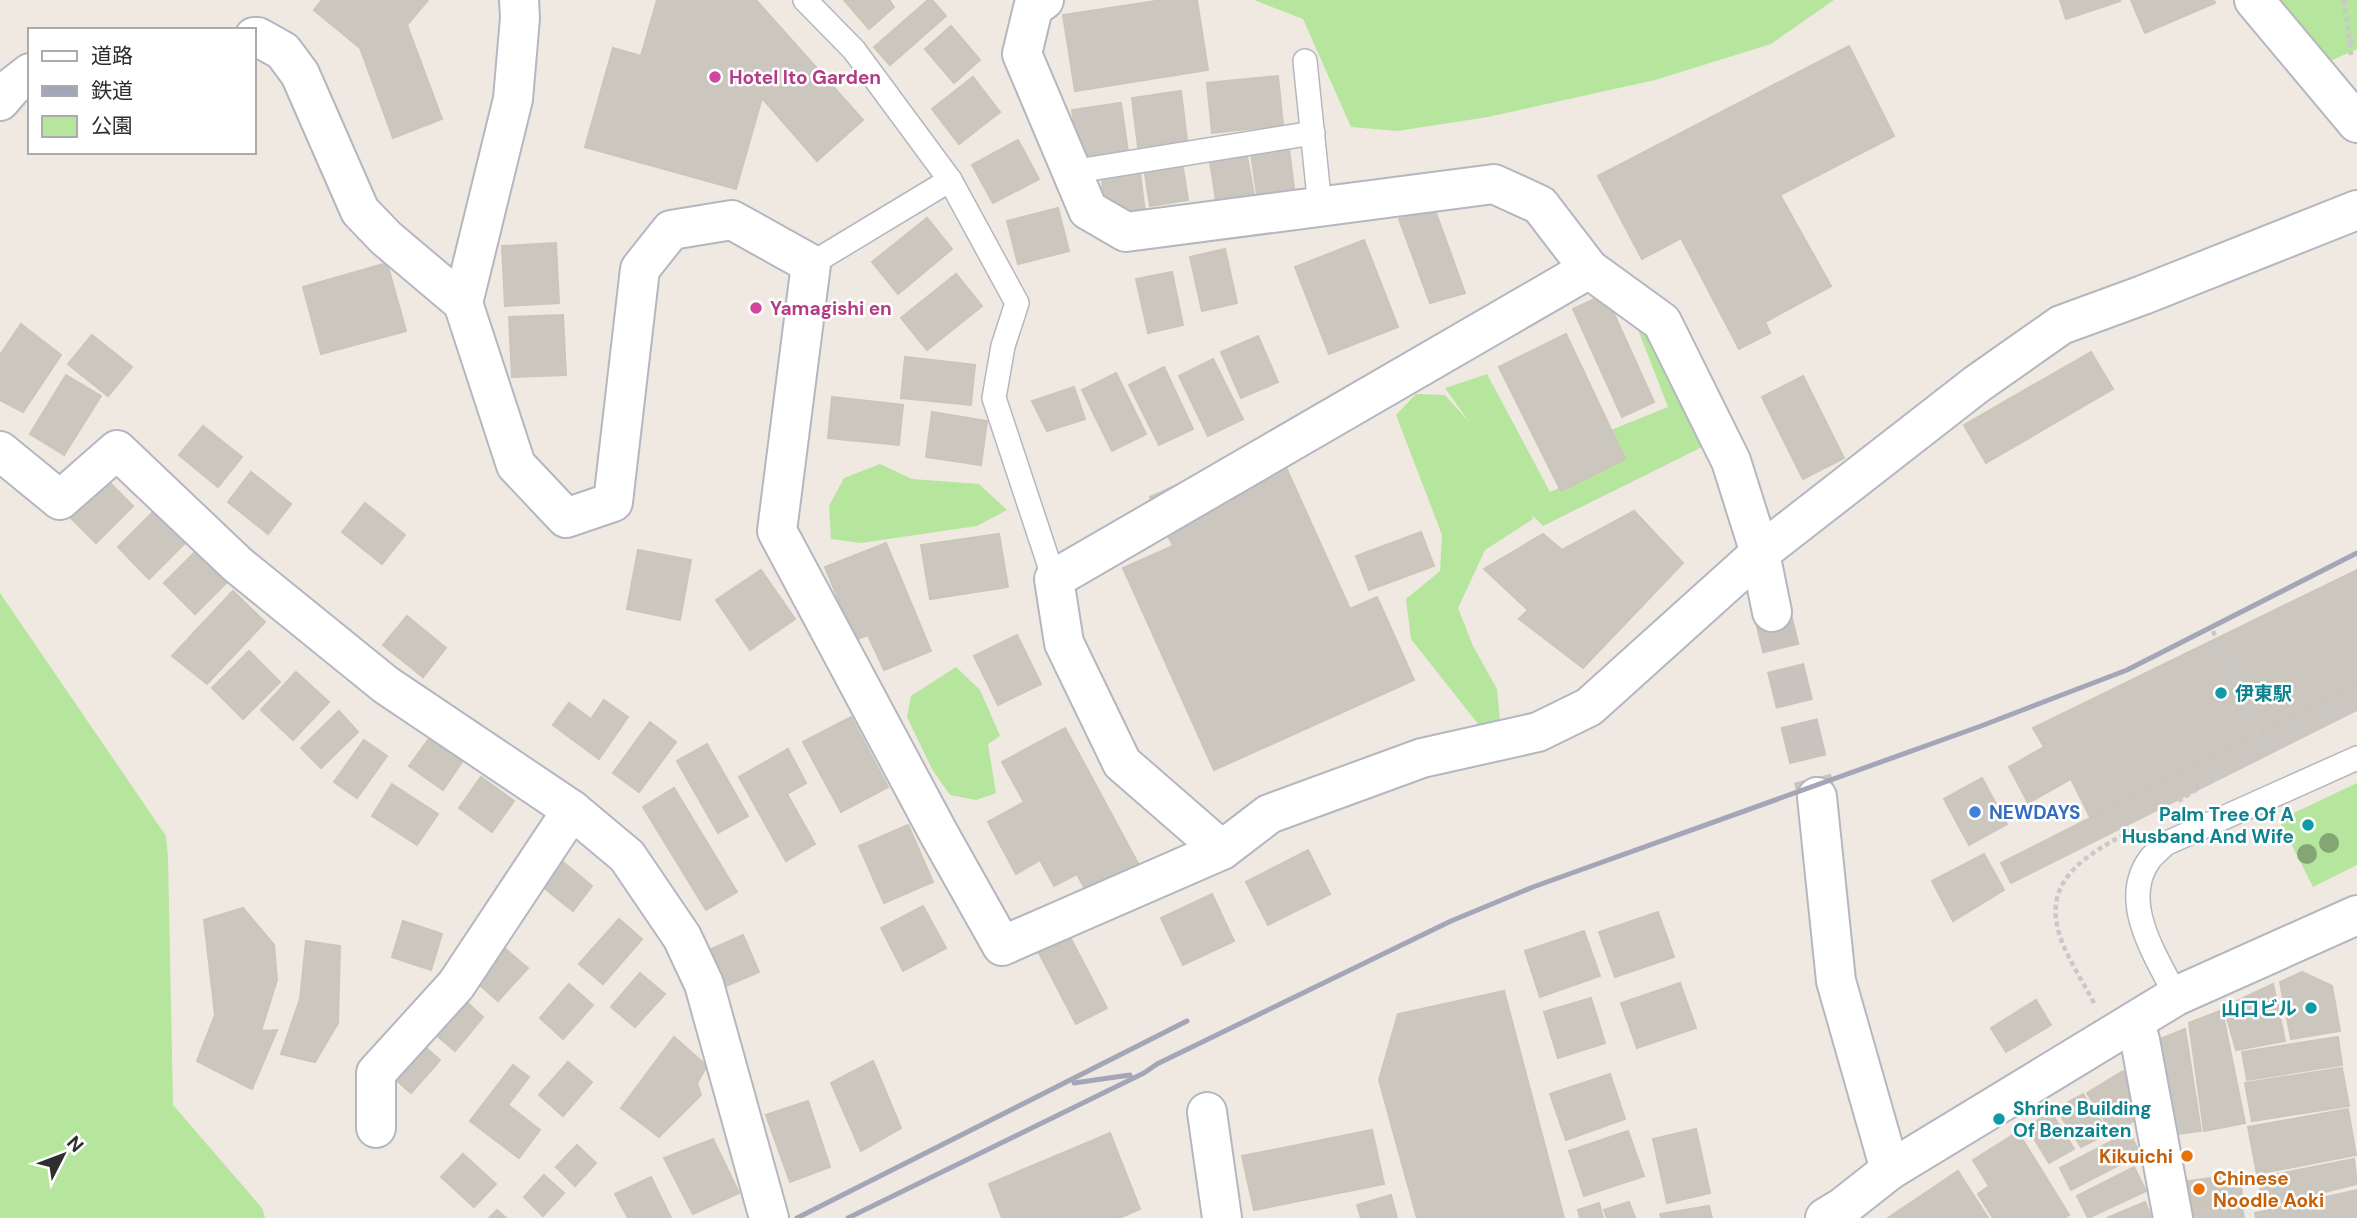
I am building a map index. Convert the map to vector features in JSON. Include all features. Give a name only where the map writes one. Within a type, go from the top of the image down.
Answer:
[{"type":"street","points":[[463,303],[513,99],[519,0]]},
{"type":"street","points":[[1045,0],[1033,8],[1022,54],[1088,210],[1126,232],[1494,184],[1540,205],[1589,269],[1661,322],[1731,461],[1760,554],[1772,612]]},
{"type":"street","points":[[2254,0],[2357,122]]},
{"type":"street","points":[[256,37],[283,51],[300,74],[360,211],[386,238],[463,303],[516,465],[566,518],[613,502],[640,269],[670,230],[732,220],[811,264],[776,531],[1002,946],[1223,850],[1269,814],[1422,758],[1538,732],[1589,707],[1760,554],[1977,384],[2061,325],[2357,210]]},
{"type":"street","points":[[0,101],[28,75]]},
{"type":"street","points":[[1223,850],[1122,763],[1064,643],[1054,579],[1589,269]]},
{"type":"street","points":[[0,451],[60,500],[117,450],[238,565],[386,685],[572,810],[627,856],[682,937],[704,984],[769,1218]]},
{"type":"street","points":[[1817,797],[1836,981],[1890,1170]]},
{"type":"street","points":[[376,1128],[376,1073],[456,985],[572,810]]},
{"type":"street","points":[[1839,1214],[1890,1170],[2176,996],[2357,915]]},
{"type":"street","points":[[2134,1022],[2140,1040],[2173,1218]]},
{"type":"street","points":[[1207,1112],[1222,1218]]},
{"type":"lane","points":[[805,0],[853,50],[950,180],[1017,303],[1003,346],[994,398],[1054,579]]},
{"type":"lane","points":[[1306,61],[1320,207]]},
{"type":"lane","points":[[1071,172],[1313,133]]},
{"type":"lane","points":[[811,264],[950,180]]},
{"type":"lane","points":[[2176,996],[2142,926],[2137,899],[2141,877],[2149,859],[2165,844],[2357,758]]},
{"type":"path","points":[[2349,43],[2357,39]]},
{"type":"path","points":[[2213,631],[2263,748]]},
{"type":"green space","points":[[1254,0],[1834,0],[1771,44],[1655,80],[1488,117],[1397,131],[1351,127],[1303,19]]},
{"type":"green space","points":[[2269,0],[2357,0],[2357,49],[2328,62]]},
{"type":"green space","points":[[1635,322],[1661,348],[1704,446],[1543,526],[1531,514],[1533,519],[1485,550],[1458,608],[1473,646],[1497,689],[1500,721],[1482,729],[1411,639],[1406,599],[1440,571],[1442,535],[1396,415],[1416,394],[1445,395],[1470,423],[1445,388],[1487,374],[1550,492],[1619,462],[1611,430],[1668,407]]},
{"type":"green space","points":[[880,464],[912,479],[979,484],[1007,510],[977,526],[861,543],[831,539],[829,506],[844,478]]},
{"type":"green space","points":[[0,593],[166,836],[173,1105],[262,1208],[265,1218],[0,1218]]},
{"type":"green space","points":[[956,667],[980,690],[1000,736],[988,744],[996,793],[976,800],[950,795],[932,769],[907,717],[911,696]]},
{"type":"green space","points":[[2357,783],[2357,865],[2313,887],[2279,820]]},
{"type":"building","points":[[322,0],[428,0],[407,25],[442,119],[393,138],[360,48],[314,10]]},
{"type":"building","name":"Hotel Ito Garden","points":[[657,0],[756,0],[863,120],[817,161],[762,98],[736,189],[585,147],[613,48],[641,56]]},
{"type":"building","points":[[844,0],[889,0],[894,7],[869,29]]},
{"type":"building","points":[[928,0],[932,0],[946,16],[890,65],[874,47]]},
{"type":"building","points":[[1162,0],[1197,0],[1208,70],[1075,91],[1063,15]]},
{"type":"building","points":[[2060,0],[2119,0],[2120,1],[2066,19]]},
{"type":"building","points":[[2131,0],[2214,0],[2215,3],[2145,33]]},
{"type":"building","points":[[951,26],[980,60],[954,83],[925,49]]},
{"type":"building","points":[[1849,46],[1894,136],[1780,195],[1831,286],[1765,322],[1770,333],[1739,349],[1681,238],[1642,259],[1598,176]]},
{"type":"building","points":[[1278,76],[1283,125],[1212,133],[1207,83]]},
{"type":"building","points":[[973,77],[1000,112],[959,144],[932,109]]},
{"type":"building","points":[[1181,91],[1187,140],[1138,147],[1132,98]]},
{"type":"building","points":[[1121,103],[1128,152],[1079,159],[1072,110]]},
{"type":"building","points":[[1018,140],[1039,179],[993,203],[972,165]]},
{"type":"building","points":[[1289,149],[1294,188],[1257,194],[1251,154]]},
{"type":"building","points":[[1247,156],[1254,195],[1216,200],[1210,162]]},
{"type":"building","points":[[1182,162],[1188,200],[1150,206],[1144,167]]},
{"type":"building","points":[[1140,173],[1145,212],[1128,214],[1103,196],[1102,178]]},
{"type":"building","points":[[1058,208],[1069,251],[1018,264],[1007,221]]},
{"type":"building","points":[[1435,210],[1465,293],[1430,303],[1399,219]]},
{"type":"building","points":[[927,218],[952,249],[898,294],[872,262]]},
{"type":"building","points":[[1364,240],[1398,327],[1329,354],[1295,267]]},
{"type":"building","points":[[556,243],[559,303],[505,306],[502,246]]},
{"type":"building","points":[[1225,249],[1237,303],[1202,311],[1190,257]]},
{"type":"building","points":[[387,263],[406,331],[321,354],[303,287]]},
{"type":"building","points":[[1172,272],[1183,325],[1148,333],[1136,279]]},
{"type":"building","points":[[956,274],[982,306],[927,350],[901,318]]},
{"type":"building","points":[[1605,294],[1654,402],[1622,417],[1573,309]]},
{"type":"building","points":[[563,315],[566,375],[512,377],[509,317]]},
{"type":"building","points":[[21,324],[61,355],[23,412],[0,400],[0,355]]},
{"type":"building","points":[[1566,334],[1625,459],[1561,491],[1499,367]]},
{"type":"building","points":[[92,335],[132,367],[108,396],[68,364]]},
{"type":"building","points":[[1258,336],[1278,382],[1241,398],[1221,352]]},
{"type":"building","points":[[2091,352],[2113,389],[1986,463],[1964,425]]},
{"type":"building","points":[[905,357],[975,365],[971,405],[901,398]]},
{"type":"building","points":[[1213,359],[1243,419],[1208,436],[1179,376]]},
{"type":"building","points":[[1164,367],[1193,429],[1159,445],[1129,385]]},
{"type":"building","points":[[1116,373],[1146,434],[1112,451],[1082,390]]},
{"type":"building","points":[[66,375],[101,396],[64,455],[30,434]]},
{"type":"building","points":[[1803,376],[1844,458],[1803,479],[1762,397]]},
{"type":"building","points":[[1074,387],[1085,419],[1047,431],[1032,401]]},
{"type":"building","points":[[832,397],[903,405],[899,445],[828,438]]},
{"type":"building","points":[[932,412],[987,421],[981,465],[926,457]]},
{"type":"building","points":[[203,426],[242,457],[218,487],[179,455]]},
{"type":"building","points":[[1274,441],[1350,609],[1377,597],[1414,680],[1214,770],[1123,568],[1173,546],[1150,497]]},
{"type":"building","points":[[251,472],[291,504],[268,534],[228,502]]},
{"type":"building","points":[[102,475],[133,506],[96,543],[65,512]]},
{"type":"building","points":[[365,503],[405,535],[382,564],[342,532]]},
{"type":"building","points":[[155,510],[186,542],[149,579],[118,547]]},
{"type":"building","points":[[1634,511],[1683,563],[1583,668],[1519,619],[1528,610],[1484,569],[1543,534],[1562,550]]},
{"type":"building","points":[[1421,532],[1434,566],[1369,590],[1356,556]]},
{"type":"building","points":[[999,534],[1008,587],[930,599],[921,545]]},
{"type":"building","points":[[886,543],[931,651],[884,670],[868,635],[855,640],[825,567]]},
{"type":"building","points":[[201,546],[232,577],[195,614],[164,583]]},
{"type":"building","points":[[638,550],[691,560],[680,620],[627,609]]},
{"type":"building","points":[[761,570],[795,619],[750,650],[716,600]]},
{"type":"building","name":"伊東駅","points":[[2357,570],[2357,683],[2091,819],[2071,779],[2028,803],[2009,767],[2044,747],[2033,728]]},
{"type":"building","points":[[233,591],[265,622],[207,684],[172,656]]},
{"type":"building","points":[[407,616],[446,648],[423,677],[383,645]]},
{"type":"building","points":[[1017,635],[1041,684],[998,705],[974,656]]},
{"type":"building","points":[[249,651],[280,682],[243,719],[212,688]]},
{"type":"building","points":[[296,672],[329,702],[293,740],[261,710]]},
{"type":"building","points":[[2357,683],[2357,710],[2011,883],[2001,863]]},
{"type":"building","points":[[604,700],[628,717],[599,759],[553,725],[569,703],[591,719]]},
{"type":"building","points":[[339,711],[358,732],[321,768],[301,748]]},
{"type":"building","points":[[851,717],[888,787],[841,812],[803,742]]},
{"type":"building","points":[[650,722],[676,742],[639,792],[613,773]]},
{"type":"building","points":[[1065,728],[1140,867],[1088,895],[1077,874],[1054,886],[1040,860],[1016,874],[988,822],[1024,802],[1002,762]]},
{"type":"building","points":[[431,736],[464,759],[443,790],[409,766]]},
{"type":"building","points":[[364,740],[387,756],[357,798],[334,782]]},
{"type":"building","points":[[707,744],[748,816],[718,833],[677,761]]},
{"type":"building","points":[[788,749],[806,783],[787,794],[815,844],[786,861],[739,777]]},
{"type":"building","points":[[481,777],[514,801],[492,832],[459,808]]},
{"type":"building","name":"NEWDAYS","points":[[1982,778],[2007,824],[1969,845],[1944,799]]},
{"type":"building","points":[[392,784],[438,814],[417,845],[372,816]]},
{"type":"building","points":[[674,788],[737,892],[706,910],[643,807]]},
{"type":"building","points":[[908,825],[933,882],[884,903],[859,846]]},
{"type":"building","points":[[1308,850],[1330,894],[1268,925],[1246,882]]},
{"type":"building","points":[[1984,854],[2004,890],[1953,921],[1932,881]]},
{"type":"building","points":[[558,858],[592,886],[573,911],[538,883]]},
{"type":"building","points":[[1212,894],[1234,941],[1183,965],[1161,918]]},
{"type":"building","points":[[923,906],[946,948],[903,971],[881,928]]},
{"type":"building","points":[[243,908],[274,945],[277,980],[261,1031],[277,1030],[252,1089],[197,1061],[215,1015],[204,920]]},
{"type":"building","points":[[1658,912],[1674,957],[1615,977],[1599,932]]},
{"type":"building","points":[[619,919],[642,939],[603,984],[579,964]]},
{"type":"building","points":[[403,921],[442,934],[431,970],[392,957]]},
{"type":"building","points":[[1584,931],[1600,976],[1540,997],[1525,951]]},
{"type":"building","points":[[743,935],[759,972],[724,987],[709,950]]},
{"type":"building","points":[[1070,937],[1107,1008],[1076,1024],[1039,953]]},
{"type":"building","points":[[306,941],[340,946],[338,1023],[315,1062],[281,1054],[300,999]]},
{"type":"building","points":[[503,947],[528,968],[498,1001],[474,980]]},
{"type":"building","name":"山口ビル","points":[[2302,972],[2332,986],[2340,1031],[2291,1039],[2280,982]]},
{"type":"building","points":[[640,973],[665,994],[635,1027],[611,1007]]},
{"type":"building","points":[[1680,983],[1696,1028],[1637,1048],[1621,1003]]},
{"type":"building","points":[[569,984],[593,1005],[563,1039],[540,1018]]},
{"type":"building","points":[[2273,984],[2285,1041],[2236,1050],[2224,1007]]},
{"type":"building","points":[[1504,991],[1564,1218],[1417,1218],[1379,1080],[1398,1014]]},
{"type":"building","points":[[460,996],[483,1017],[455,1051],[430,1030]]},
{"type":"building","points":[[1591,998],[1605,1043],[1558,1058],[1544,1012]]},
{"type":"building","points":[[2036,1000],[2051,1025],[2006,1052],[1991,1028]]},
{"type":"building","points":[[2222,1010],[2245,1123],[2204,1131],[2189,1023]]},
{"type":"building","points":[[2185,1029],[2201,1131],[2170,1135],[2158,1040]]},
{"type":"building","points":[[674,1037],[707,1066],[697,1083],[701,1095],[659,1137],[621,1108]]},
{"type":"building","points":[[2338,1037],[2342,1065],[2247,1080],[2242,1052]]},
{"type":"building","points":[[416,1039],[440,1060],[411,1093],[387,1072]]},
{"type":"building","points":[[873,1061],[901,1128],[861,1151],[831,1083]]},
{"type":"building","points":[[568,1062],[592,1082],[563,1116],[539,1095]]},
{"type":"building","points":[[513,1065],[529,1077],[508,1105],[540,1130],[519,1158],[470,1121]]},
{"type":"building","points":[[2342,1068],[2349,1106],[2252,1121],[2245,1083]]},
{"type":"building","points":[[2123,1071],[2134,1086],[2138,1118],[2113,1134],[2087,1093]]},
{"type":"building","points":[[1610,1074],[1625,1119],[1566,1140],[1550,1094]]},
{"type":"building","points":[[2083,1094],[2109,1133],[2081,1147],[2056,1109]]},
{"type":"building","points":[[808,1101],[830,1167],[790,1182],[766,1115]]},
{"type":"building","points":[[2348,1109],[2356,1155],[2257,1174],[2248,1127]]},
{"type":"building","points":[[2051,1112],[2074,1149],[2049,1163],[2027,1127]]},
{"type":"building","points":[[1696,1129],[1710,1193],[1667,1203],[1653,1139]]},
{"type":"building","points":[[1372,1130],[1384,1184],[1254,1210],[1242,1156]]},
{"type":"building","points":[[1628,1131],[1644,1176],[1584,1196],[1569,1151]]},
{"type":"building","points":[[2018,1132],[2069,1215],[2064,1218],[1993,1218],[1978,1194],[1989,1186],[1973,1160]]},
{"type":"building","points":[[2129,1132],[2140,1154],[2071,1190],[2060,1168]]},
{"type":"building","points":[[1110,1133],[1140,1209],[1119,1218],[1002,1218],[989,1184]]},
{"type":"building","points":[[713,1139],[739,1193],[693,1214],[664,1158]]},
{"type":"building","points":[[577,1145],[596,1163],[575,1186],[556,1167]]},
{"type":"building","points":[[463,1154],[496,1184],[474,1207],[441,1177]]},
{"type":"building","points":[[2354,1159],[2357,1184],[2264,1207],[2258,1178]]},
{"type":"building","points":[[2134,1167],[2146,1191],[2088,1218],[2077,1196]]},
{"type":"building","points":[[1958,1171],[1988,1218],[1888,1218]]},
{"type":"building","points":[[2239,1174],[2242,1194],[2190,1203],[2188,1181]]},
{"type":"building","points":[[544,1175],[564,1193],[543,1216],[524,1197]]},
{"type":"building","points":[[651,1177],[671,1218],[628,1218],[615,1194]]},
{"type":"building","points":[[2357,1190],[2357,1218],[2256,1218],[2255,1213]]},
{"type":"building","points":[[1391,1195],[1397,1218],[1361,1218],[1357,1205]]},
{"type":"building","points":[[2240,1197],[2244,1218],[2191,1218],[2190,1204]]},
{"type":"building","points":[[1629,1202],[1635,1218],[1607,1218],[1604,1210]]},
{"type":"building","points":[[2145,1202],[2152,1218],[2107,1218]]},
{"type":"building","points":[[1599,1203],[1603,1218],[1580,1218],[1578,1210]]},
{"type":"building","points":[[1709,1206],[1712,1218],[1661,1218],[1660,1214]]},
{"type":"building","points":[[497,1210],[506,1218],[489,1218]]},
{"type":"tunnel","points":[[1772,612],[1817,797]]},
{"type":"railway","points":[[848,1218],[1451,921],[1533,887],[1981,726],[2127,670],[2357,553]]},
{"type":"railway","points":[[797,1218],[1187,1021]]},
{"type":"railway","points":[[1074,1083],[1130,1075]]},
{"type":"place","name":"Hotel Ito Garden","points":[[715,77]]},
{"type":"place","name":"Yamagishi en","points":[[756,308]]},
{"type":"place","name":"伊東駅","points":[[2221,693]]},
{"type":"place","name":"NEWDAYS","points":[[1975,812]]},
{"type":"place","name":"Palm Tree Of A Husband And Wife","points":[[2308,825]]},
{"type":"place","name":"山口ビル","points":[[2311,1008]]},
{"type":"place","name":"Shrine Building Of Benzaiten","points":[[1999,1119]]},
{"type":"place","name":"Kikuichi","points":[[2187,1156]]},
{"type":"place","name":"Chinese Noodle Aoki","points":[[2199,1189]]}]
